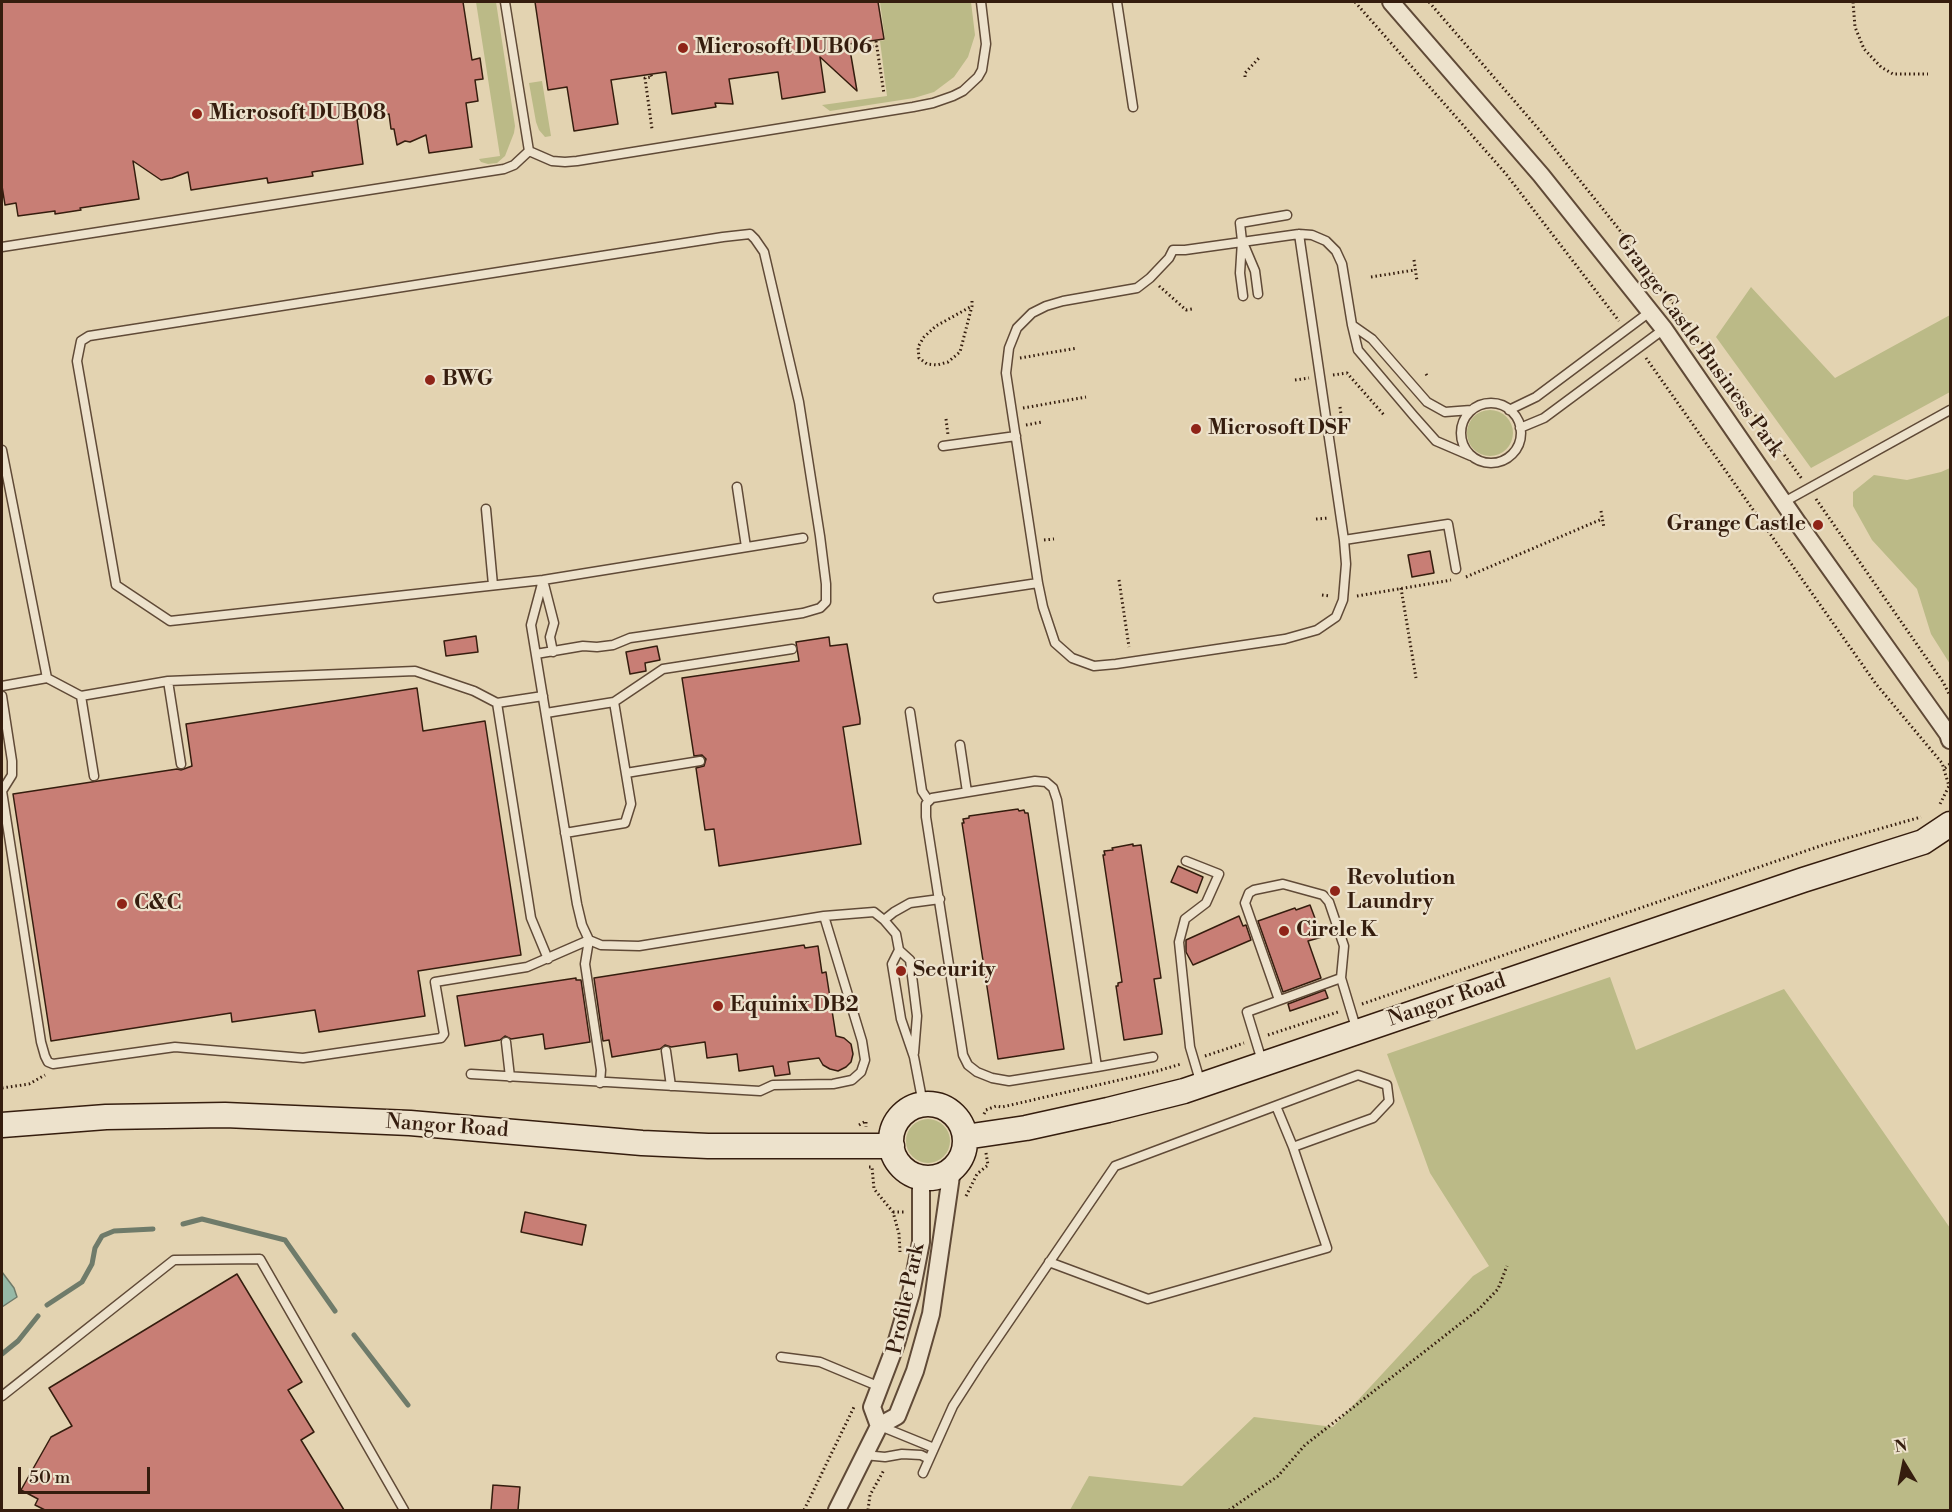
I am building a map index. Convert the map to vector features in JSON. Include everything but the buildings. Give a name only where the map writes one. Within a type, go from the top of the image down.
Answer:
[{"type":"main road","name":"Nangor Road","points":[[1923,842],[1945,816]]},
{"type":"main road","name":"Nangor Road","points":[[965,1137],[1026,1128],[1108,1110],[1201,1085],[1803,880],[1923,842],[1950,844]]},
{"type":"main road","points":[[923,1104],[935,1104],[946,1108],[956,1116],[965,1137],[962,1155],[952,1169],[932,1177],[921,1177],[910,1173],[895,1157],[892,1146],[895,1124],[902,1114],[912,1107],[923,1104]]},
{"type":"main road","name":"Nangor Road","points":[[2,1125],[106,1118],[225,1115],[410,1123],[642,1143],[708,1146],[892,1146]]},
{"type":"street","name":"Grange Castle Business Park","points":[[1391,2],[1542,175],[1651,311],[1950,736]]},
{"type":"street","name":"Profile Park","points":[[837,1510],[879,1426],[897,1416],[915,1371],[931,1314],[952,1169]]},
{"type":"street","name":"Profile Park","points":[[879,1426],[872,1407],[873,1384],[896,1344],[913,1284],[921,1242],[921,1177]]},
{"type":"lane","points":[[506,2],[529,151]]},
{"type":"lane","points":[[529,151],[552,161],[577,161],[933,103],[963,91],[982,70],[986,44],[981,2]]},
{"type":"lane","points":[[1117,2],[1133,107]]},
{"type":"lane","points":[[2,247],[504,169],[514,165],[529,151]]},
{"type":"lane","points":[[1243,296],[1240,273],[1242,242],[1240,222],[1287,215]]},
{"type":"lane","points":[[536,654],[583,646],[612,645],[630,638],[803,613],[820,608],[826,602],[820,536],[799,402],[764,252],[750,234],[88,336],[81,341],[77,361],[116,585],[170,621],[543,580],[802,538]]},
{"type":"lane","points":[[1299,234],[1344,540],[1346,564],[1343,600],[1336,617],[1317,630],[1285,639],[1095,666],[1072,658],[1056,643],[1043,607],[1038,583],[1007,382],[1007,358],[1012,337],[1023,320],[1046,306],[1137,288],[1169,258],[1173,250],[1299,234],[1312,235],[1326,241],[1336,251],[1342,264],[1358,350],[1436,441],[1480,461],[1491,463],[1501,461],[1510,456],[1520,438],[1520,428],[1514,415],[1500,405],[1490,403],[1471,410],[1464,418],[1461,428],[1461,438],[1471,456]]},
{"type":"lane","points":[[1242,242],[1254,271],[1258,294]]},
{"type":"lane","points":[[1509,410],[1536,397],[1651,311]]},
{"type":"lane","points":[[1352,325],[1372,339],[1427,402],[1444,412],[1471,410]]},
{"type":"lane","points":[[1520,428],[1544,418],[1664,329]]},
{"type":"lane","points":[[1784,502],[1950,410]]},
{"type":"lane","points":[[943,446],[1016,436]]},
{"type":"lane","points":[[2,450],[47,678]]},
{"type":"lane","points":[[736,487],[746,547]]},
{"type":"lane","points":[[486,509],[493,585]]},
{"type":"lane","points":[[1344,540],[1448,524],[1456,569]]},
{"type":"lane","points":[[543,580],[554,623],[550,637],[553,652]]},
{"type":"lane","points":[[543,580],[531,625],[577,904],[582,926],[589,940],[585,964],[602,1070],[600,1083]]},
{"type":"lane","points":[[938,598],[1038,583]]},
{"type":"lane","points":[[546,713],[614,702],[663,669],[792,649]]},
{"type":"lane","points":[[2,686],[47,678],[81,696],[168,681],[415,671],[474,691],[497,703],[543,696]]},
{"type":"lane","points":[[168,681],[181,764]]},
{"type":"lane","points":[[2,696],[12,761],[12,776],[2,791],[41,1042],[48,1062],[53,1064],[175,1047],[303,1059],[441,1038],[444,1034],[435,982],[527,967],[589,940],[601,945],[639,946],[824,916],[874,912],[896,934],[898,950],[892,964],[901,1019],[914,1057],[923,1104]]},
{"type":"lane","points":[[81,696],[94,776]]},
{"type":"lane","points":[[565,833],[625,823],[630,804],[614,702]]},
{"type":"lane","points":[[497,703],[531,918],[548,959]]},
{"type":"lane","points":[[910,712],[922,791],[928,800]]},
{"type":"lane","points":[[960,746],[967,792]]},
{"type":"lane","points":[[626,773],[700,761]]},
{"type":"lane","points":[[1097,1067],[1057,800],[1053,788],[1050,784],[1040,781],[928,800],[926,817],[963,1055],[968,1065],[977,1072],[992,1078],[1009,1081],[1097,1067],[1153,1057]]},
{"type":"lane","points":[[1186,861],[1219,874],[1206,903],[1185,919],[1179,942],[1190,1047],[1201,1085]]},
{"type":"lane","points":[[1279,1000],[1245,903],[1249,893],[1254,890],[1283,884],[1323,895],[1329,902],[1344,946],[1341,978],[1358,1032]]},
{"type":"lane","points":[[884,920],[910,903],[940,899]]},
{"type":"lane","points":[[471,1074],[760,1091],[773,1085],[833,1084],[852,1080],[861,1072],[865,1060],[862,1041],[824,916]]},
{"type":"lane","points":[[898,950],[910,960],[917,1016],[914,1057]]},
{"type":"lane","points":[[1263,1064],[1247,1012],[1341,978]]},
{"type":"lane","points":[[506,1041],[510,1077]]},
{"type":"lane","points":[[666,1051],[671,1086]]},
{"type":"lane","points":[[923,1473],[953,1406],[1114,1167],[1358,1075],[1387,1085],[1389,1101],[1373,1118],[1293,1147]]},
{"type":"lane","points":[[1049,1262],[1148,1299],[1327,1248],[1293,1147],[1276,1106]]},
{"type":"lane","points":[[2,1396],[174,1260],[260,1259],[404,1510]]},
{"type":"lane","points":[[781,1356],[820,1362],[873,1384]]},
{"type":"lane","points":[[879,1426],[934,1448]]},
{"type":"lane","points":[[864,1455],[885,1457],[902,1454],[921,1455],[929,1459]]},
{"type":"path","points":[[1355,2],[1506,174],[1620,322]]},
{"type":"path","points":[[1429,2],[1542,133],[1618,228],[1804,481]]},
{"type":"path","points":[[1853,2],[1855,27],[1864,49],[1881,66],[1893,74],[1929,74]]},
{"type":"path","points":[[876,41],[884,94]]},
{"type":"path","points":[[841,52],[877,46]]},
{"type":"path","points":[[1245,77],[1245,73],[1259,58]]},
{"type":"path","points":[[651,75],[645,78],[652,129]]},
{"type":"path","points":[[1414,260],[1417,281]]},
{"type":"path","points":[[1371,277],[1415,270]]},
{"type":"path","points":[[1159,286],[1186,310],[1192,309]]},
{"type":"path","points":[[972,304],[960,352],[948,362],[938,365],[927,364],[919,358],[918,347],[924,337],[936,326],[972,304]]},
{"type":"path","points":[[1020,358],[1077,348]]},
{"type":"path","points":[[1643,353],[1876,684],[1902,717],[1930,746],[1944,768],[1949,786],[1945,816]]},
{"type":"path","points":[[1295,380],[1347,373],[1384,415]]},
{"type":"path","points":[[1021,408],[1086,397]]},
{"type":"path","points":[[1340,407],[1343,429]]},
{"type":"path","points":[[1024,425],[1042,422]]},
{"type":"path","points":[[1812,493],[1943,682],[1950,696]]},
{"type":"path","points":[[1601,511],[1604,528]]},
{"type":"path","points":[[1316,519],[1330,518]]},
{"type":"path","points":[[1042,541],[1054,539]]},
{"type":"path","points":[[1119,580],[1129,647]]},
{"type":"path","points":[[1401,588],[1416,678]]},
{"type":"path","points":[[1944,768],[1950,764]]},
{"type":"path","points":[[984,1112],[996,1106],[1002,1107],[1154,1072],[1351,1008],[1823,845],[1924,816]]},
{"type":"path","points":[[2,1088],[29,1084],[45,1076],[53,1064]]},
{"type":"path","points":[[986,1152],[988,1165]]},
{"type":"path","points":[[861,1167],[872,1167],[874,1189],[892,1212],[899,1234],[901,1262]]},
{"type":"path","points":[[892,1212],[911,1212]]},
{"type":"path","points":[[1229,1510],[1278,1476],[1305,1444],[1479,1309],[1498,1289],[1507,1266]]},
{"type":"path","points":[[804,1510],[873,1384]]},
{"type":"shaded area","points":[[476,2],[496,2],[515,126],[505,156],[497,163],[488,164],[479,159],[500,156]]},
{"type":"shaded area","points":[[880,2],[971,2],[975,35],[968,57],[954,77],[934,92],[914,98],[830,111],[822,105],[887,96],[880,41],[885,40]]},
{"type":"shaded area","points":[[542,81],[551,136],[545,137],[536,122],[529,83]]},
{"type":"shaded area","points":[[1751,287],[1835,378],[1950,315],[1950,392],[1811,468],[1716,337]]},
{"type":"shaded area","points":[[1490,410],[1506,417],[1513,433],[1506,449],[1490,456],[1474,449],[1467,433],[1474,417]]},
{"type":"shaded area","points":[[1950,468],[1950,664],[1931,634],[1917,589],[1872,540],[1853,506],[1853,492],[1874,475],[1907,480]]},
{"type":"shaded area","points":[[1610,977],[1636,1050],[1784,989],[1950,1228],[1950,1510],[1070,1510],[1089,1476],[1182,1486],[1254,1417],[1333,1427],[1473,1276],[1489,1266],[1430,1173],[1387,1054]]},
{"type":"shaded area","points":[[928,1119],[944,1125],[950,1141],[944,1157],[928,1163],[912,1157],[906,1141],[912,1125]]},
{"type":"shaded area","points":[[2,1272],[14,1288],[17,1297],[2,1307]]},
{"type":"waterway","points":[[183,1224],[202,1219],[285,1240],[335,1311]]},
{"type":"waterway","points":[[47,1305],[82,1282],[92,1264],[95,1248],[102,1236],[114,1231],[153,1229]]},
{"type":"waterway","points":[[2,1354],[18,1341],[38,1316]]},
{"type":"waterway","points":[[354,1335],[408,1405]]},
{"type":"place","name":"Microsoft DUB06","points":[[683,48]]},
{"type":"place","name":"Microsoft DUB08","points":[[197,114]]},
{"type":"place","name":"BWG","points":[[430,380]]},
{"type":"place","name":"Microsoft DSF","points":[[1196,429]]},
{"type":"place","name":"Grange Castle","points":[[1818,525]]},
{"type":"place","name":"Revolution Laundry","points":[[1335,891]]},
{"type":"place","name":"C&C","points":[[122,904]]},
{"type":"place","name":"Circle K","points":[[1284,931]]},
{"type":"place","name":"Security","points":[[901,971]]},
{"type":"place","name":"Equinix DB2","points":[[718,1006]]}]
